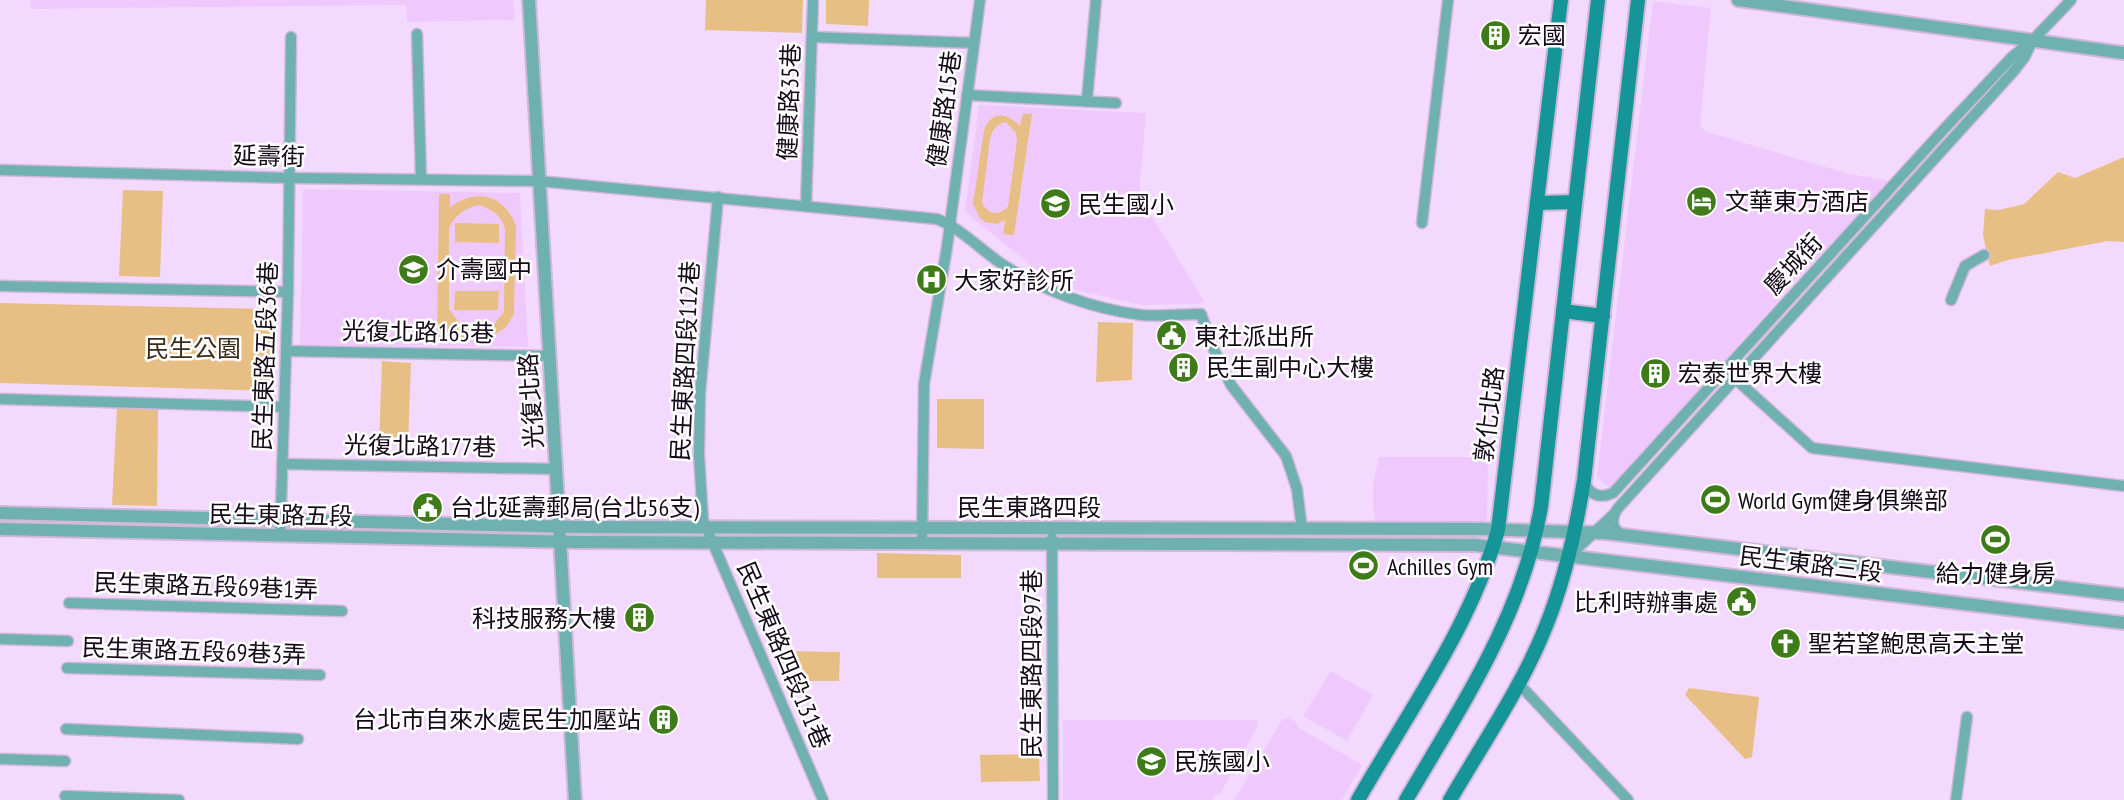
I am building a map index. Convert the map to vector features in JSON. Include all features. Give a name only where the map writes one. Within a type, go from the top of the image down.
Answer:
[{"type":"main road","name":"敦化北路","points":[[1358,800],[1455,637],[1474,597],[1498,530],[1561,0]]},
{"type":"main road","points":[[1406,800],[1499,639],[1536,531],[1541,507],[1598,0]]},
{"type":"main road","points":[[1450,800],[1518,682],[1546,626],[1576,532],[1638,0]]},
{"type":"main road","points":[[1537,203],[1575,202]]},
{"type":"main road","points":[[1563,311],[1602,316]]},
{"type":"street","name":"光復北路","points":[[529,0],[575,800]]},
{"type":"street","name":"健康路35巷","points":[[806,206],[813,0]]},
{"type":"street","name":"健康路15巷","points":[[922,544],[924,384],[950,224],[980,0]]},
{"type":"street","points":[[1087,100],[1096,0]]},
{"type":"street","points":[[1422,223],[1448,0]]},
{"type":"street","points":[[1746,1],[2124,53]]},
{"type":"street","name":"慶城街","points":[[1584,480],[1588,490],[1597,495],[1613,493],[1945,128],[2013,56],[2033,40],[2065,2]]},
{"type":"street","points":[[418,34],[421,179]]},
{"type":"street","name":"民生東路五段36巷","points":[[279,536],[288,292],[291,37]]},
{"type":"street","points":[[812,37],[974,43]]},
{"type":"street","name":"慶城街","points":[[1569,556],[1613,515],[2012,72],[2024,58],[2033,40]]},
{"type":"street","points":[[967,95],[1116,103]]},
{"type":"street","name":"延壽街","points":[[0,170],[538,181],[929,218],[950,224]]},
{"type":"street","name":"民生東路四段112巷","points":[[706,527],[702,513],[699,455],[700,394],[718,197]]},
{"type":"street","points":[[950,224],[1001,263],[1048,288],[1085,303],[1142,315],[1201,314],[1231,385],[1286,456],[1297,489],[1302,529]]},
{"type":"street","points":[[1951,300],[1965,266],[1984,256]]},
{"type":"street","points":[[0,286],[288,292]]},
{"type":"street","name":"光復北路165巷","points":[[286,351],[549,356]]},
{"type":"street","points":[[1725,370],[1812,448],[2124,486]]},
{"type":"street","points":[[0,399],[284,407]]},
{"type":"street","name":"光復北路177巷","points":[[282,464],[556,469]]},
{"type":"street","name":"民生東路五段","points":[[0,513],[560,527]]},
{"type":"street","points":[[1613,515],[1612,521],[1616,530],[1629,536]]},
{"type":"street","name":"民生東路四段","points":[[560,527],[1498,530]]},
{"type":"street","name":"民生東路四段131巷","points":[[706,527],[823,800]]},
{"type":"street","name":"民生東路四段97巷","points":[[1052,528],[1053,800]]},
{"type":"street","name":"民生東路五段","points":[[0,529],[561,542]]},
{"type":"street","name":"民生東路三段","points":[[1498,530],[1629,536],[2124,596]]},
{"type":"street","name":"民生東路四段","points":[[561,542],[1493,547]]},
{"type":"street","name":"民生東路三段","points":[[1493,547],[2124,623]]},
{"type":"street","name":"民生東路五段69巷1弄","points":[[69,603],[342,611]]},
{"type":"street","points":[[0,639],[68,640]]},
{"type":"street","name":"民生東路五段69巷3弄","points":[[67,668],[320,675]]},
{"type":"street","points":[[1518,682],[1628,800]]},
{"type":"street","points":[[1956,800],[1967,717]]},
{"type":"street","points":[[66,729],[298,738]]},
{"type":"street","points":[[0,759],[65,761]]},
{"type":"street","points":[[65,796],[179,800]]},
{"type":"shaded area","points":[[31,0],[513,0],[515,20],[407,22],[406,5],[30,9]]},
{"type":"shaded area","points":[[1653,1],[1711,8],[1700,125],[1707,132],[1849,174],[1891,181],[1796,280],[1611,489],[1597,477]]},
{"type":"shaded area","name":"民生國小","points":[[979,105],[1146,113],[1139,196],[1205,302],[1141,305],[1076,290],[1033,267],[965,212]]},
{"type":"shaded area","name":"介壽國中","points":[[303,189],[520,193],[528,347],[300,345]]},
{"type":"shaded area","points":[[1379,457],[1488,457],[1487,521],[1375,521],[1373,485]]},
{"type":"shaded area","points":[[1331,671],[1373,695],[1347,741],[1303,716]]},
{"type":"shaded area","points":[[1283,718],[1295,721],[1299,728],[1362,765],[1342,800],[1234,800]]},
{"type":"shaded area","name":"民族國小","points":[[1063,720],[1257,720],[1257,728],[1219,796],[1216,794],[1212,800],[1063,800]]},
{"type":"green space","points":[[706,0],[803,0],[802,33],[705,30]]},
{"type":"green space","points":[[826,0],[869,0],[868,26],[826,24]]},
{"type":"green space","points":[[1023,114],[1032,114],[1014,235],[1003,234],[1005,220],[997,224],[985,222],[973,204],[984,130],[991,119],[1000,116],[1010,118],[1020,126]],"holes":[[[1006,122],[1016,133],[1008,207],[993,213],[982,203],[990,138],[996,127]]]},
{"type":"green space","points":[[2124,157],[2124,242],[2108,241],[2008,260],[1990,266],[1983,235],[1985,209],[1999,210],[2024,204],[2058,172],[2075,178]]},
{"type":"green space","points":[[123,190],[163,191],[160,277],[119,276]]},
{"type":"green space","points":[[439,194],[450,194],[450,207],[470,197],[489,197],[504,207],[516,226],[514,314],[506,327],[489,339],[467,340],[450,331],[450,338],[437,338]],"holes":[[[478,205],[498,216],[505,229],[504,312],[495,323],[477,331],[462,326],[449,309],[449,228],[457,216]]]},
{"type":"green space","points":[[455,223],[499,224],[499,243],[455,242]]},
{"type":"green space","points":[[455,291],[499,291],[498,310],[454,310]]},
{"type":"green space","name":"民生公園","points":[[0,303],[273,309],[271,391],[0,383]]},
{"type":"green space","points":[[1098,322],[1133,323],[1132,380],[1096,382]]},
{"type":"green space","points":[[382,361],[411,363],[408,445],[379,444]]},
{"type":"green space","points":[[937,399],[984,399],[984,449],[937,448]]},
{"type":"green space","name":"民生公園","points":[[117,408],[158,410],[157,506],[112,505]]},
{"type":"green space","points":[[877,553],[961,555],[961,578],[877,578]]},
{"type":"green space","points":[[772,651],[840,652],[839,681],[786,681]]},
{"type":"green space","points":[[1689,688],[1759,697],[1752,757],[1745,759],[1685,695]]},
{"type":"green space","points":[[1039,754],[1040,781],[981,782],[980,755]]},
{"type":"place","name":"宏國","points":[[1495,35]]},
{"type":"place","name":"文華東方酒店","points":[[1702,201]]},
{"type":"place","name":"民生國小","points":[[1055,204]]},
{"type":"place","name":"介壽國中","points":[[413,269]]},
{"type":"place","name":"大家好診所","points":[[931,280]]},
{"type":"place","name":"東社派出所","points":[[1171,336]]},
{"type":"place","name":"民生副中心大樓","points":[[1183,367]]},
{"type":"place","name":"宏泰世界大樓","points":[[1655,373]]},
{"type":"place","name":"World Gym健身俱樂部","points":[[1715,500]]},
{"type":"place","name":"台北延壽郵局(台北56支)","points":[[427,507]]},
{"type":"place","name":"給力健身房","points":[[1996,539]]},
{"type":"place","name":"Achilles Gym","points":[[1364,566]]},
{"type":"place","name":"比利時辦事處","points":[[1741,602]]},
{"type":"place","name":"科技服務大樓","points":[[639,618]]},
{"type":"place","name":"聖若望鮑思高天主堂","points":[[1785,643]]},
{"type":"place","name":"台北市自來水處民生加壓站","points":[[664,719]]},
{"type":"place","name":"民族國小","points":[[1151,761]]}]
